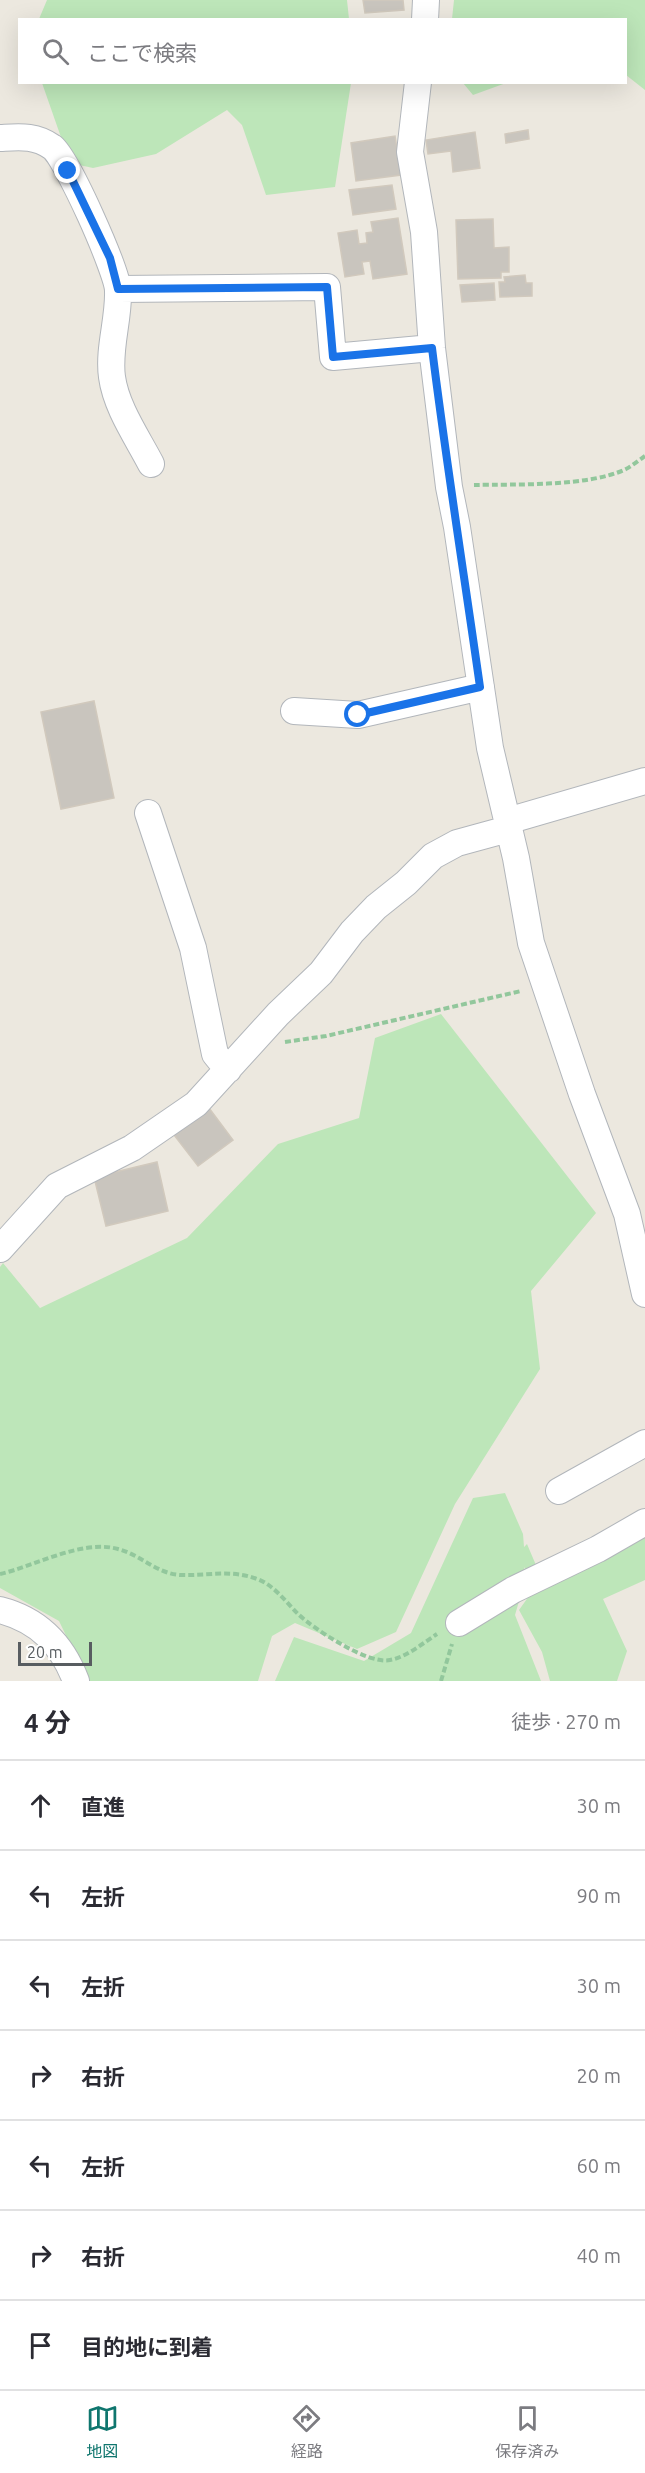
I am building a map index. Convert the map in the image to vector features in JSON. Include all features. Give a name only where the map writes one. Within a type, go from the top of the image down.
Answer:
[{"type":"street","points":[[424,18],[426,0]]},
{"type":"street","points":[[418,84],[410,152],[424,232],[432,348],[449,487],[490,748],[516,858],[531,943],[582,1094],[627,1214],[645,1294]]},
{"type":"street","points":[[0,138],[29,136],[54,148],[68,171],[110,258],[118,289],[112,375],[115,395],[151,464]]},
{"type":"street","points":[[118,289],[327,287],[333,357],[432,348]]},
{"type":"street","points":[[294,711],[358,715],[480,687]]},
{"type":"street","points":[[0,1249],[57,1186],[141,1141],[196,1104],[321,973],[352,932],[376,907],[406,884],[434,856],[457,843],[507,825],[645,781]]},
{"type":"street","points":[[148,813],[193,948],[215,1054],[228,1070]]},
{"type":"street","points":[[559,1491],[645,1443]]},
{"type":"street","points":[[459,1623],[513,1590],[598,1549],[645,1522]]},
{"type":"street","points":[[0,1610],[15,1614],[38,1626],[55,1642],[68,1660],[76,1681]]},
{"type":"path","points":[[449,487],[598,478],[626,469],[645,456]]},
{"type":"path","points":[[257,1038],[266,1045],[326,1036],[465,1006],[545,985]]},
{"type":"path","points":[[0,1574],[88,1548],[106,1546],[122,1550],[163,1572],[180,1575],[236,1573],[259,1579],[274,1589],[320,1632],[376,1660],[388,1661],[401,1657],[453,1624],[459,1623],[441,1681]]},
{"type":"green space","points":[[47,0],[347,0],[349,18],[39,18]]},
{"type":"green space","points":[[454,0],[645,0],[645,90],[627,76],[627,18],[452,18]]},
{"type":"green space","points":[[42,84],[351,84],[335,187],[266,195],[242,125],[227,110],[156,154],[93,168],[70,163]]},
{"type":"green space","points":[[464,84],[503,84],[473,95]]},
{"type":"green space","points":[[441,1014],[596,1213],[531,1291],[540,1369],[455,1504],[396,1632],[357,1649],[295,1623],[272,1636],[258,1681],[88,1681],[59,1621],[0,1588],[0,1267],[3,1263],[40,1308],[187,1238],[278,1144],[359,1118],[375,1038]]},
{"type":"green space","points":[[505,1493],[523,1534],[524,1547],[527,1544],[544,1584],[645,1529],[645,1580],[603,1599],[627,1651],[617,1681],[550,1681],[542,1652],[519,1610],[534,1589],[524,1567],[524,1584],[515,1615],[541,1681],[275,1681],[294,1637],[364,1661],[411,1633],[473,1498]]},
{"type":"building","points":[[363,0],[403,0],[404,10],[365,13]]},
{"type":"building","points":[[528,130],[529,139],[506,143],[505,134]]},
{"type":"building","points":[[475,132],[480,168],[453,172],[451,151],[428,154],[426,140]]},
{"type":"building","points":[[395,136],[401,175],[356,181],[351,143]]},
{"type":"building","points":[[392,185],[396,209],[353,215],[349,190]]},
{"type":"building","points":[[398,218],[407,274],[373,279],[370,261],[362,262],[364,274],[345,277],[338,233],[357,230],[359,244],[367,243],[366,233],[373,232],[371,222]]},
{"type":"building","points":[[493,219],[494,248],[509,247],[509,272],[501,272],[501,278],[458,279],[456,220]]},
{"type":"building","points":[[525,275],[526,283],[532,283],[532,296],[500,297],[499,282],[505,282],[504,277]]},
{"type":"building","points":[[494,283],[495,300],[462,302],[460,285]]},
{"type":"building","points":[[94,701],[114,798],[61,809],[41,712]]},
{"type":"building","points":[[209,1108],[233,1140],[198,1166],[174,1135]]},
{"type":"building","points":[[157,1162],[168,1211],[106,1226],[94,1177]]},
{"type":"route","points":[[68,171],[110,258],[118,289],[327,287],[333,357],[432,348],[449,487],[480,687],[358,715]]}]
